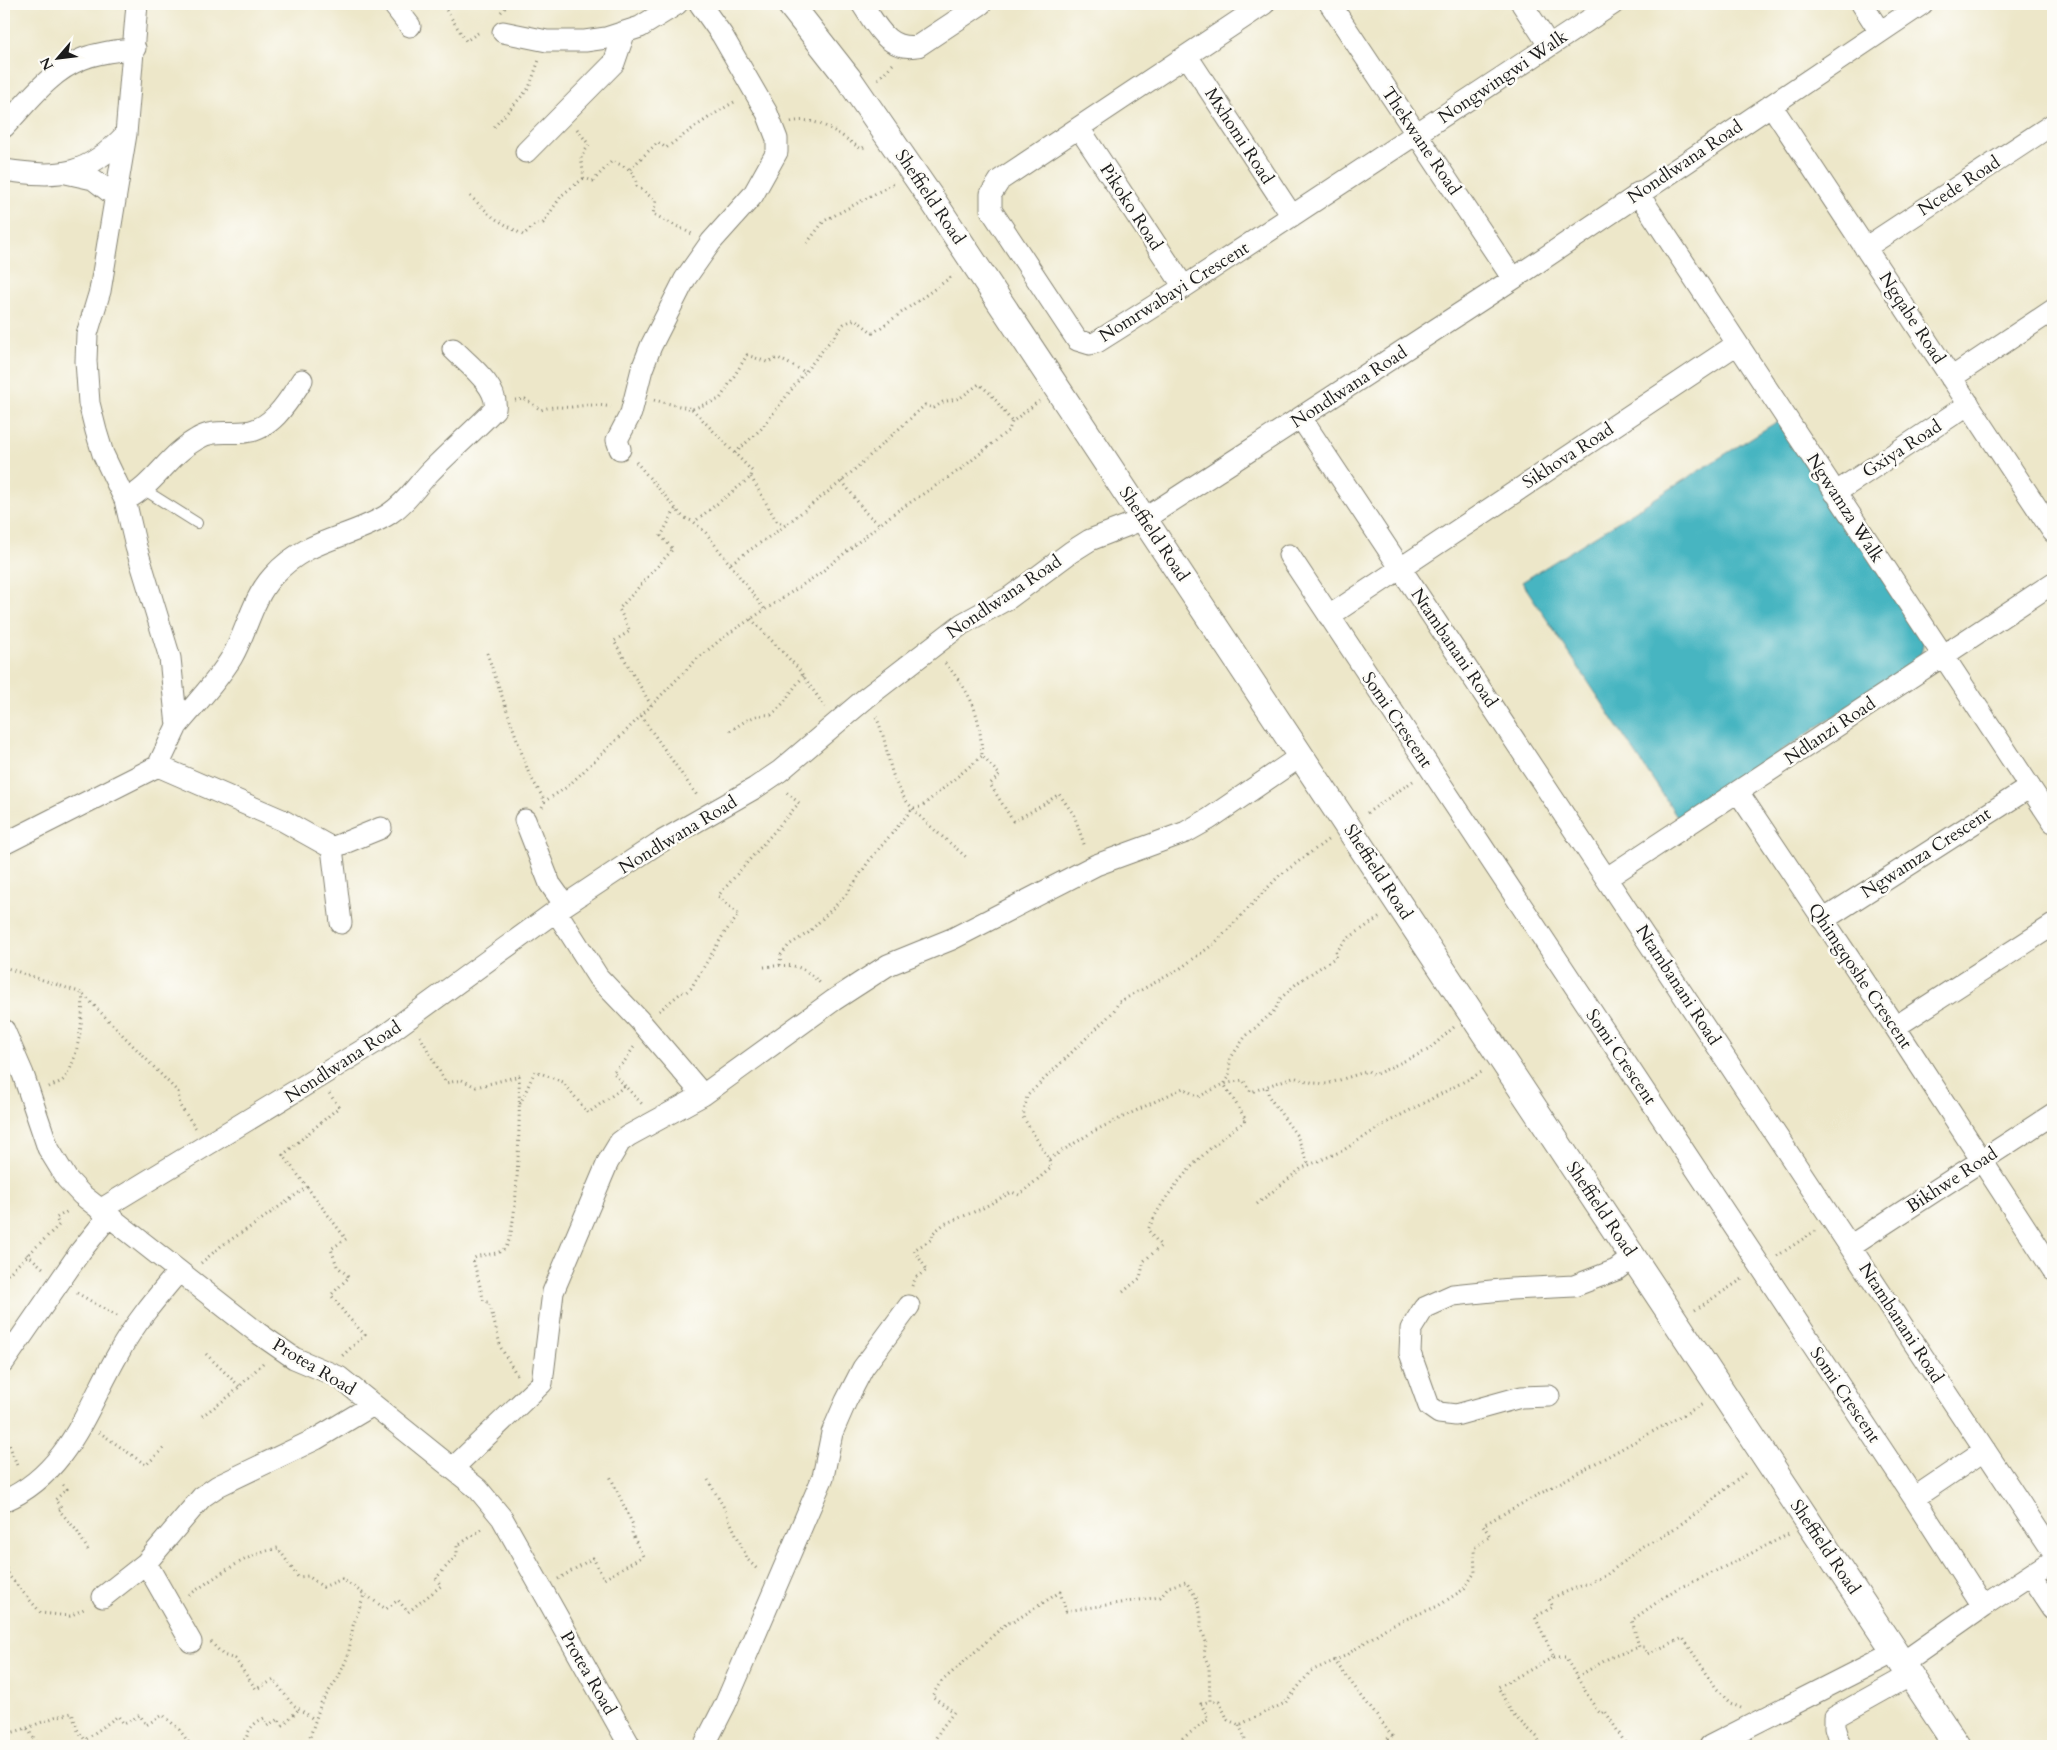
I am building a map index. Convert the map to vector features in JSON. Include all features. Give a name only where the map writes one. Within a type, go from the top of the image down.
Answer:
[{"type":"street","points":[[138,4],[126,134],[100,291],[87,334],[86,361],[89,403],[102,454],[125,500],[136,547],[170,658],[177,726]]},
{"type":"street","points":[[393,4],[410,26]]},
{"type":"street","points":[[503,32],[547,41],[585,42],[624,34],[640,28],[676,4]]},
{"type":"street","points":[[620,449],[616,440],[634,404],[642,369],[664,316],[685,279],[711,242],[741,210],[764,178],[777,152],[774,126],[722,34],[700,4]]},
{"type":"street","name":"Sheffield Road","points":[[790,4],[848,78],[900,152],[1301,756],[1356,820],[1504,1061],[1957,1746]]},
{"type":"street","points":[[862,4],[886,37],[898,46],[907,48],[918,46],[981,4]]},
{"type":"street","name":"Nomrwabayi Crescent","points":[[1264,4],[1000,180],[990,194],[991,210],[1077,340],[1083,343],[1097,342],[1417,134]]},
{"type":"street","name":"Thekwane Road","points":[[1330,4],[1513,279]]},
{"type":"street","points":[[1522,4],[1549,45]]},
{"type":"street","name":"Nongwingwi Walk","points":[[1417,134],[1549,45],[1614,4]]},
{"type":"street","points":[[1862,4],[1880,32]]},
{"type":"street","name":"Nondlwana Road","points":[[99,1209],[175,1166],[215,1138],[318,1079],[408,1020],[560,908],[657,844],[767,780],[866,698],[969,619],[1030,583],[1071,552],[1097,538],[1144,519],[1301,418],[1513,279],[1638,193],[1922,4]]},
{"type":"street","points":[[526,152],[614,63],[624,34]]},
{"type":"street","points":[[4,127],[57,73],[68,66],[84,58],[135,48]]},
{"type":"street","name":"Mxhomi Road","points":[[1187,56],[1292,216]]},
{"type":"street","name":"Ngqabe Road","points":[[1771,104],[2053,532]]},
{"type":"street","name":"Ncede Road","points":[[1866,248],[2053,124]]},
{"type":"street","name":"Pikoko Road","points":[[1079,128],[1184,287]]},
{"type":"street","points":[[66,173],[91,163],[112,149],[126,134]]},
{"type":"street","points":[[4,170],[33,173],[66,173],[93,179],[115,196]]},
{"type":"street","name":"Ngwamza Walk","points":[[1638,193],[2053,822]]},
{"type":"street","points":[[1951,378],[2053,310]]},
{"type":"street","name":"Sikhova Road","points":[[1400,567],[1737,344]]},
{"type":"street","points":[[4,844],[158,766],[177,726],[218,678],[231,657],[259,595],[272,576],[304,550],[363,526],[396,509],[444,458],[476,430],[495,410],[494,396],[487,385],[453,349]]},
{"type":"street","points":[[125,500],[144,489],[177,452],[197,438],[220,431],[246,432],[258,429],[272,420],[302,380]]},
{"type":"street","name":"Gxiya Road","points":[[1835,493],[1968,404]]},
{"type":"street","name":"Ntambanani Road","points":[[1301,418],[2053,1553]]},
{"type":"street","name":"Somi Crescent","points":[[1289,555],[1914,1498],[1983,1606]]},
{"type":"street","points":[[1329,616],[1400,567]]},
{"type":"street","name":"Ndlanzi Road","points":[[1607,878],[2053,583]]},
{"type":"street","points":[[453,1468],[542,1383],[553,1292],[608,1162],[620,1142],[703,1095],[834,1000],[888,965],[952,939],[1096,866],[1186,832],[1210,819],[1301,756]]},
{"type":"street","points":[[158,766],[282,820],[332,848]]},
{"type":"street","name":"Ngwamza Crescent","points":[[1823,920],[2030,787]]},
{"type":"street","name":"Qhimgqoshe Crescent","points":[[1738,792],[1895,1027],[2053,1270]]},
{"type":"street","points":[[525,820],[560,908],[598,977],[703,1095]]},
{"type":"street","points":[[332,848],[381,828]]},
{"type":"street","points":[[332,848],[341,923]]},
{"type":"street","points":[[1895,1027],[2053,925]]},
{"type":"street","name":"Protea Road","points":[[4,1030],[48,1148],[57,1166],[67,1179],[99,1209],[278,1346],[294,1358],[338,1377],[478,1489],[502,1518],[540,1589],[630,1746]]},
{"type":"street","name":"Bikhwe Road","points":[[1850,1246],[2053,1114]]},
{"type":"street","points":[[4,1362],[65,1274],[99,1209]]},
{"type":"street","points":[[1549,1396],[1522,1397],[1456,1415],[1439,1413],[1429,1406],[1410,1353],[1411,1329],[1424,1308],[1452,1295],[1511,1289],[1574,1286],[1616,1270],[1633,1257]]},
{"type":"street","points":[[4,1501],[28,1488],[61,1457],[84,1422],[130,1332],[183,1274]]},
{"type":"street","points":[[704,1746],[725,1705],[823,1477],[828,1446],[846,1401],[863,1368],[909,1306]]},
{"type":"street","points":[[103,1597],[146,1563],[202,1497],[218,1486],[316,1439],[373,1404]]},
{"type":"street","points":[[1914,1498],[1985,1450]]},
{"type":"street","points":[[1841,1746],[1835,1727],[1835,1717],[1902,1664],[1983,1606],[2053,1560]]},
{"type":"street","points":[[146,1563],[191,1642]]},
{"type":"street","points":[[2031,1575],[2053,1608]]},
{"type":"street","points":[[1710,1746],[1752,1725],[1902,1664]]},
{"type":"lane","points":[[144,489],[197,523]]},
{"type":"path","points":[[431,4],[438,8],[443,5],[466,41],[492,27],[503,32]]},
{"type":"path","points":[[494,127],[529,88],[547,41]]},
{"type":"path","points":[[630,170],[658,142],[666,148],[702,121],[710,119],[731,104],[755,91]]},
{"type":"path","points":[[774,126],[796,120],[824,124],[861,149],[870,144]]},
{"type":"path","points":[[577,126],[583,140],[589,145],[580,157],[584,178]]},
{"type":"path","points":[[584,178],[593,181],[612,160],[630,170],[636,179],[637,186],[656,201],[653,214],[711,242]]},
{"type":"path","points":[[470,196],[494,218],[523,235],[536,224],[543,223],[562,195],[584,178]]},
{"type":"path","points":[[807,243],[824,221],[896,182]]},
{"type":"path","points":[[735,453],[761,430],[844,324],[855,320],[873,333],[955,274]]},
{"type":"path","points":[[496,403],[525,399],[541,410],[551,405],[571,407],[586,404],[634,404],[692,409],[720,399],[747,355],[767,362],[778,358],[805,372]]},
{"type":"path","points":[[731,563],[842,482],[925,405],[934,408],[943,402],[960,398],[979,384],[991,394],[1012,422]]},
{"type":"path","points":[[525,820],[541,809],[544,802],[567,787],[697,659],[751,619],[819,574],[938,482],[961,469],[1009,430],[1012,422],[1040,400]]},
{"type":"path","points":[[692,409],[752,471],[751,477],[778,522],[786,524]]},
{"type":"path","points":[[620,449],[635,462],[685,519],[694,522],[731,563],[765,610]]},
{"type":"path","points":[[694,522],[751,477]]},
{"type":"path","points":[[842,482],[866,513],[880,525]]},
{"type":"path","points":[[651,705],[614,641],[630,632],[619,609],[673,549],[661,536],[676,508]]},
{"type":"path","points":[[751,619],[804,676],[839,722]]},
{"type":"path","points":[[932,647],[962,685],[971,700],[981,728],[982,756],[1000,775],[990,784],[1013,821],[1059,794],[1074,815],[1082,841],[1096,866]]},
{"type":"path","points":[[487,653],[529,774],[544,802]]},
{"type":"path","points":[[730,731],[750,718],[762,714],[771,715],[780,709],[795,685],[804,676]]},
{"type":"path","points":[[866,698],[883,735],[898,789],[913,808],[966,857]]},
{"type":"path","points":[[641,716],[656,734],[709,815]]},
{"type":"path","points":[[780,965],[781,955],[789,945],[808,934],[846,895],[868,861],[913,808],[920,807],[982,756]]},
{"type":"path","points":[[909,1306],[911,1289],[916,1277],[928,1270],[914,1250],[932,1239],[933,1233],[944,1224],[982,1210],[1012,1192],[1019,1195],[1051,1168],[1049,1159],[1023,1117],[1027,1096],[1112,1012],[1119,1002],[1178,970],[1204,951],[1241,917],[1280,876],[1356,820],[1431,770]]},
{"type":"path","points":[[655,1122],[642,1103],[613,1072],[624,1062],[658,1012],[682,992],[685,993],[691,988],[724,932],[739,915],[718,896],[799,803],[767,780]]},
{"type":"path","points":[[1224,1084],[1229,1077],[1230,1060],[1246,1037],[1275,1010],[1280,999],[1310,972],[1327,965],[1336,957],[1335,953],[1347,938],[1380,916]]},
{"type":"path","points":[[764,967],[796,965],[807,970],[834,1000]]},
{"type":"path","points":[[4,967],[82,993],[178,1092],[180,1106],[201,1134],[210,1132],[215,1138]]},
{"type":"path","points":[[30,1096],[63,1080],[74,1060],[84,1007],[82,993]]},
{"type":"path","points":[[408,1020],[415,1026],[446,1084],[462,1080],[476,1086],[519,1076],[520,1104],[512,1228],[504,1249],[498,1253],[484,1254],[473,1259],[484,1302],[489,1302],[493,1314],[501,1348],[525,1385],[526,1398]]},
{"type":"path","points":[[1049,1159],[1087,1135],[1183,1088],[1198,1098],[1224,1084],[1243,1080],[1250,1092],[1267,1088],[1293,1077],[1314,1083],[1327,1084],[1368,1071],[1374,1075],[1428,1050],[1454,1027]]},
{"type":"path","points":[[1257,1204],[1309,1164],[1342,1151],[1400,1116],[1504,1061]]},
{"type":"path","points":[[520,1104],[535,1072],[563,1082],[588,1113],[625,1086]]},
{"type":"path","points":[[318,1079],[339,1107],[283,1155],[346,1239],[332,1249],[337,1266],[349,1277],[331,1295],[346,1316],[366,1335],[325,1371]]},
{"type":"path","points":[[1122,1292],[1140,1278],[1144,1261],[1161,1246],[1148,1230],[1164,1200],[1192,1167],[1232,1130],[1246,1120],[1224,1084]]},
{"type":"path","points":[[1267,1088],[1269,1097],[1302,1146],[1309,1164]]},
{"type":"path","points":[[183,1274],[307,1187]]},
{"type":"path","points":[[4,1278],[59,1225],[56,1218],[99,1209]]},
{"type":"path","points":[[202,1416],[231,1395],[278,1346]]},
{"type":"path","points":[[206,1354],[239,1386]]},
{"type":"path","points":[[1238,1726],[1285,1703],[1311,1671],[1345,1656],[1389,1626],[1438,1606],[1464,1588],[1475,1572],[1474,1548],[1490,1536],[1483,1525],[1703,1404]]},
{"type":"path","points":[[84,1422],[146,1465],[164,1448]]},
{"type":"path","points":[[4,1437],[10,1444],[28,1488]]},
{"type":"path","points":[[48,1470],[67,1489],[55,1500],[62,1508],[59,1510],[77,1532],[88,1550]]},
{"type":"path","points":[[1554,1657],[1535,1617],[1552,1607],[1549,1599],[1599,1580],[1613,1571],[1643,1546],[1659,1539],[1691,1517],[1749,1470]]},
{"type":"path","points":[[540,1589],[594,1558],[604,1579],[642,1556],[632,1534],[633,1525],[609,1474]]},
{"type":"path","points":[[708,1480],[723,1506],[748,1560],[757,1569],[778,1578]]},
{"type":"path","points":[[171,1606],[240,1560],[256,1552],[278,1548],[298,1577],[308,1576],[323,1587],[342,1579],[386,1609],[398,1600],[408,1612],[440,1586],[436,1578],[457,1555],[457,1546],[502,1518]]},
{"type":"path","points":[[1640,1648],[1632,1620],[1679,1587],[1685,1587],[1790,1533]]},
{"type":"path","points":[[4,1564],[10,1576],[41,1613],[70,1616],[103,1597]]},
{"type":"path","points":[[931,1746],[954,1712],[932,1696],[940,1683],[1007,1623],[1012,1622],[1060,1592],[1066,1611],[1160,1597],[1168,1587],[1186,1582],[1196,1597],[1202,1616],[1201,1627],[1206,1642],[1204,1655],[1209,1667],[1210,1702]]},
{"type":"path","points":[[307,1746],[321,1703],[338,1678],[348,1656],[353,1626],[364,1595]]},
{"type":"path","points":[[191,1642],[204,1636],[223,1655],[234,1659],[256,1689],[274,1680],[292,1704],[315,1720]]},
{"type":"path","points":[[1577,1677],[1608,1658],[1644,1647],[1647,1654],[1683,1638],[1717,1689],[1730,1703],[1739,1706],[1752,1725]]},
{"type":"path","points":[[1541,1746],[1537,1737],[1513,1715],[1498,1687],[1554,1657],[1565,1658],[1596,1709],[1601,1714],[1605,1711],[1627,1746]]},
{"type":"path","points":[[1334,1660],[1392,1736],[1377,1746]]},
{"type":"path","points":[[1184,1746],[1180,1740],[1209,1718],[1202,1704],[1219,1702],[1228,1720],[1238,1726],[1245,1738],[1244,1746]]},
{"type":"path","points":[[230,1746],[246,1739],[249,1730],[264,1718],[267,1726],[278,1719],[283,1725],[299,1709]]},
{"type":"path","points":[[4,1735],[72,1713],[77,1729],[85,1740],[118,1716],[124,1724],[140,1715],[146,1725],[163,1715],[179,1728],[191,1746]]},
{"type":"path","points":[[27,1728],[39,1746]]},
{"type":"water","points":[[1778,421],[1924,639],[1920,659],[1679,819],[1522,582]]}]
